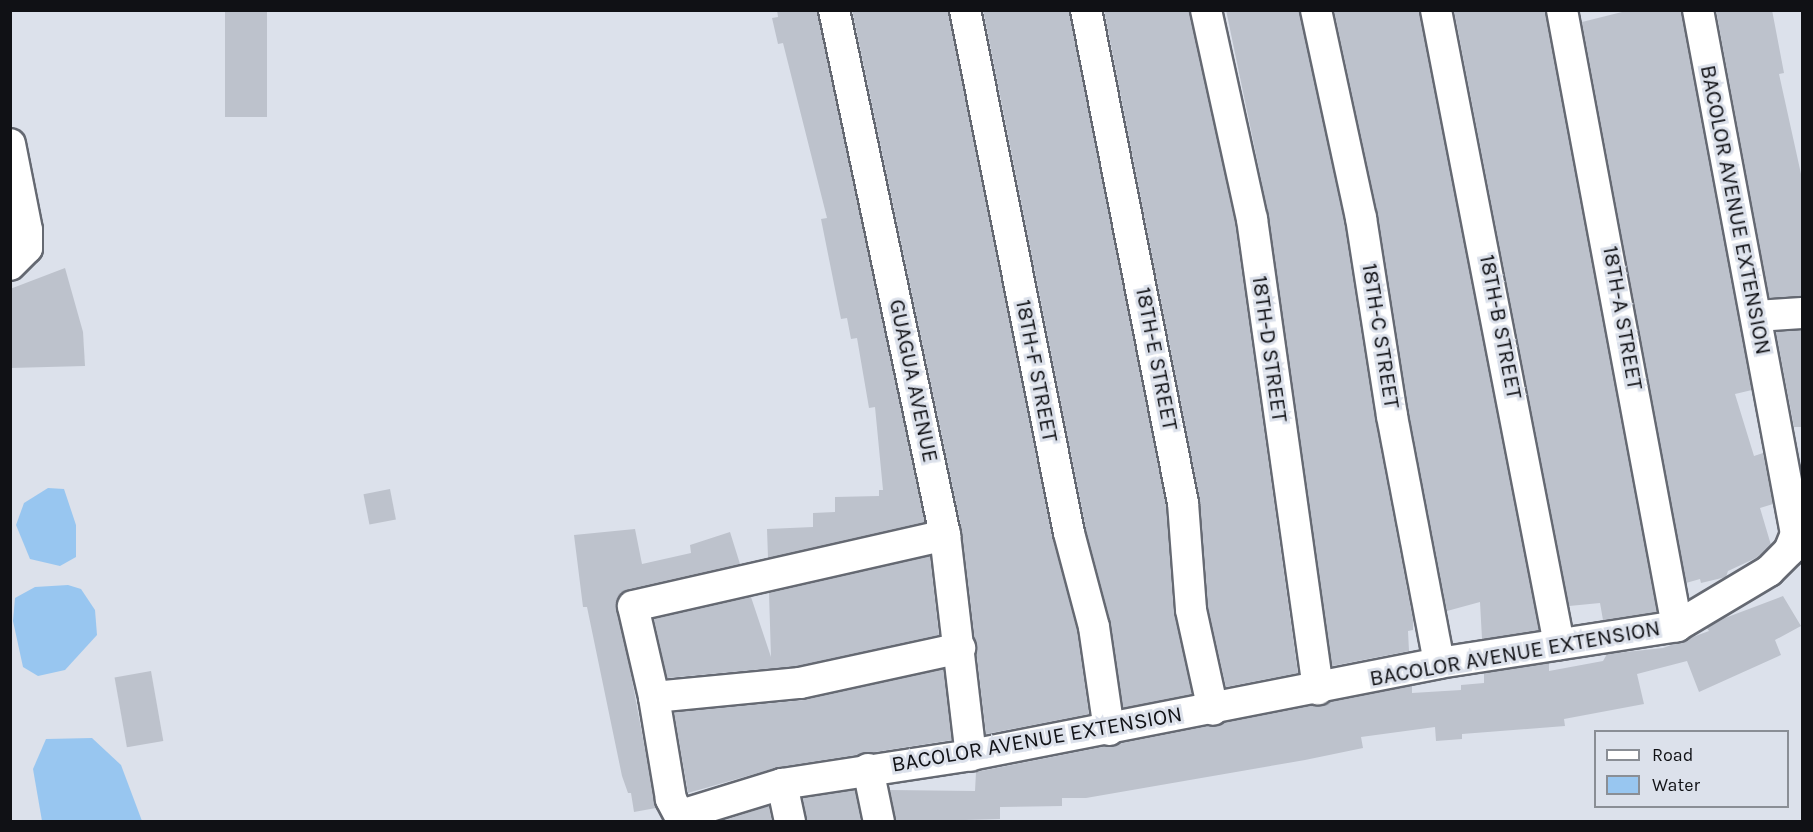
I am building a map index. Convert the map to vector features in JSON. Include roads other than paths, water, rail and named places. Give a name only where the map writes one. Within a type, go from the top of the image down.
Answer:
[{"type":"street","name":"GUAGUA AVENUE","points":[[834,10],[945,535],[971,755]]},
{"type":"street","name":"18TH-F STREET","points":[[966,10],[1069,533],[1094,627],[1109,730]]},
{"type":"street","name":"18TH-E STREET","points":[[1086,10],[1183,502],[1191,610],[1213,710]]},
{"type":"street","name":"18TH-D STREET","points":[[1206,10],[1252,219],[1318,689]]},
{"type":"street","name":"18TH-C STREET","points":[[1316,10],[1361,218],[1392,417],[1439,663]]},
{"type":"street","name":"18TH-B STREET","points":[[1436,10],[1559,644]]},
{"type":"street","name":"18TH-A STREET","points":[[1562,10],[1677,626]]},
{"type":"street","name":"BACOLOR AVENUE EXTENSION","points":[[682,818],[782,784],[971,755],[1109,730],[1439,663],[1677,626],[1769,572],[1789,551],[1796,534],[1698,10]]},
{"type":"street","points":[[10,144],[27,230],[27,248],[10,265]]},
{"type":"street","points":[[1756,316],[1803,313]]},
{"type":"street","points":[[682,818],[671,799],[654,697],[633,606],[945,535]]},
{"type":"street","points":[[654,697],[800,683],[960,648]]},
{"type":"street","points":[[868,769],[879,822]]},
{"type":"street","points":[[782,784],[790,822]]},
{"type":"water","points":[[48,488],[64,489],[76,525],[76,557],[60,566],[30,559],[16,525],[24,503]]},
{"type":"water","points":[[68,585],[81,589],[95,610],[97,635],[65,670],[38,676],[23,667],[13,621],[15,598],[35,587]]},
{"type":"water","points":[[92,738],[121,765],[142,821],[42,821],[33,769],[46,739]]}]
